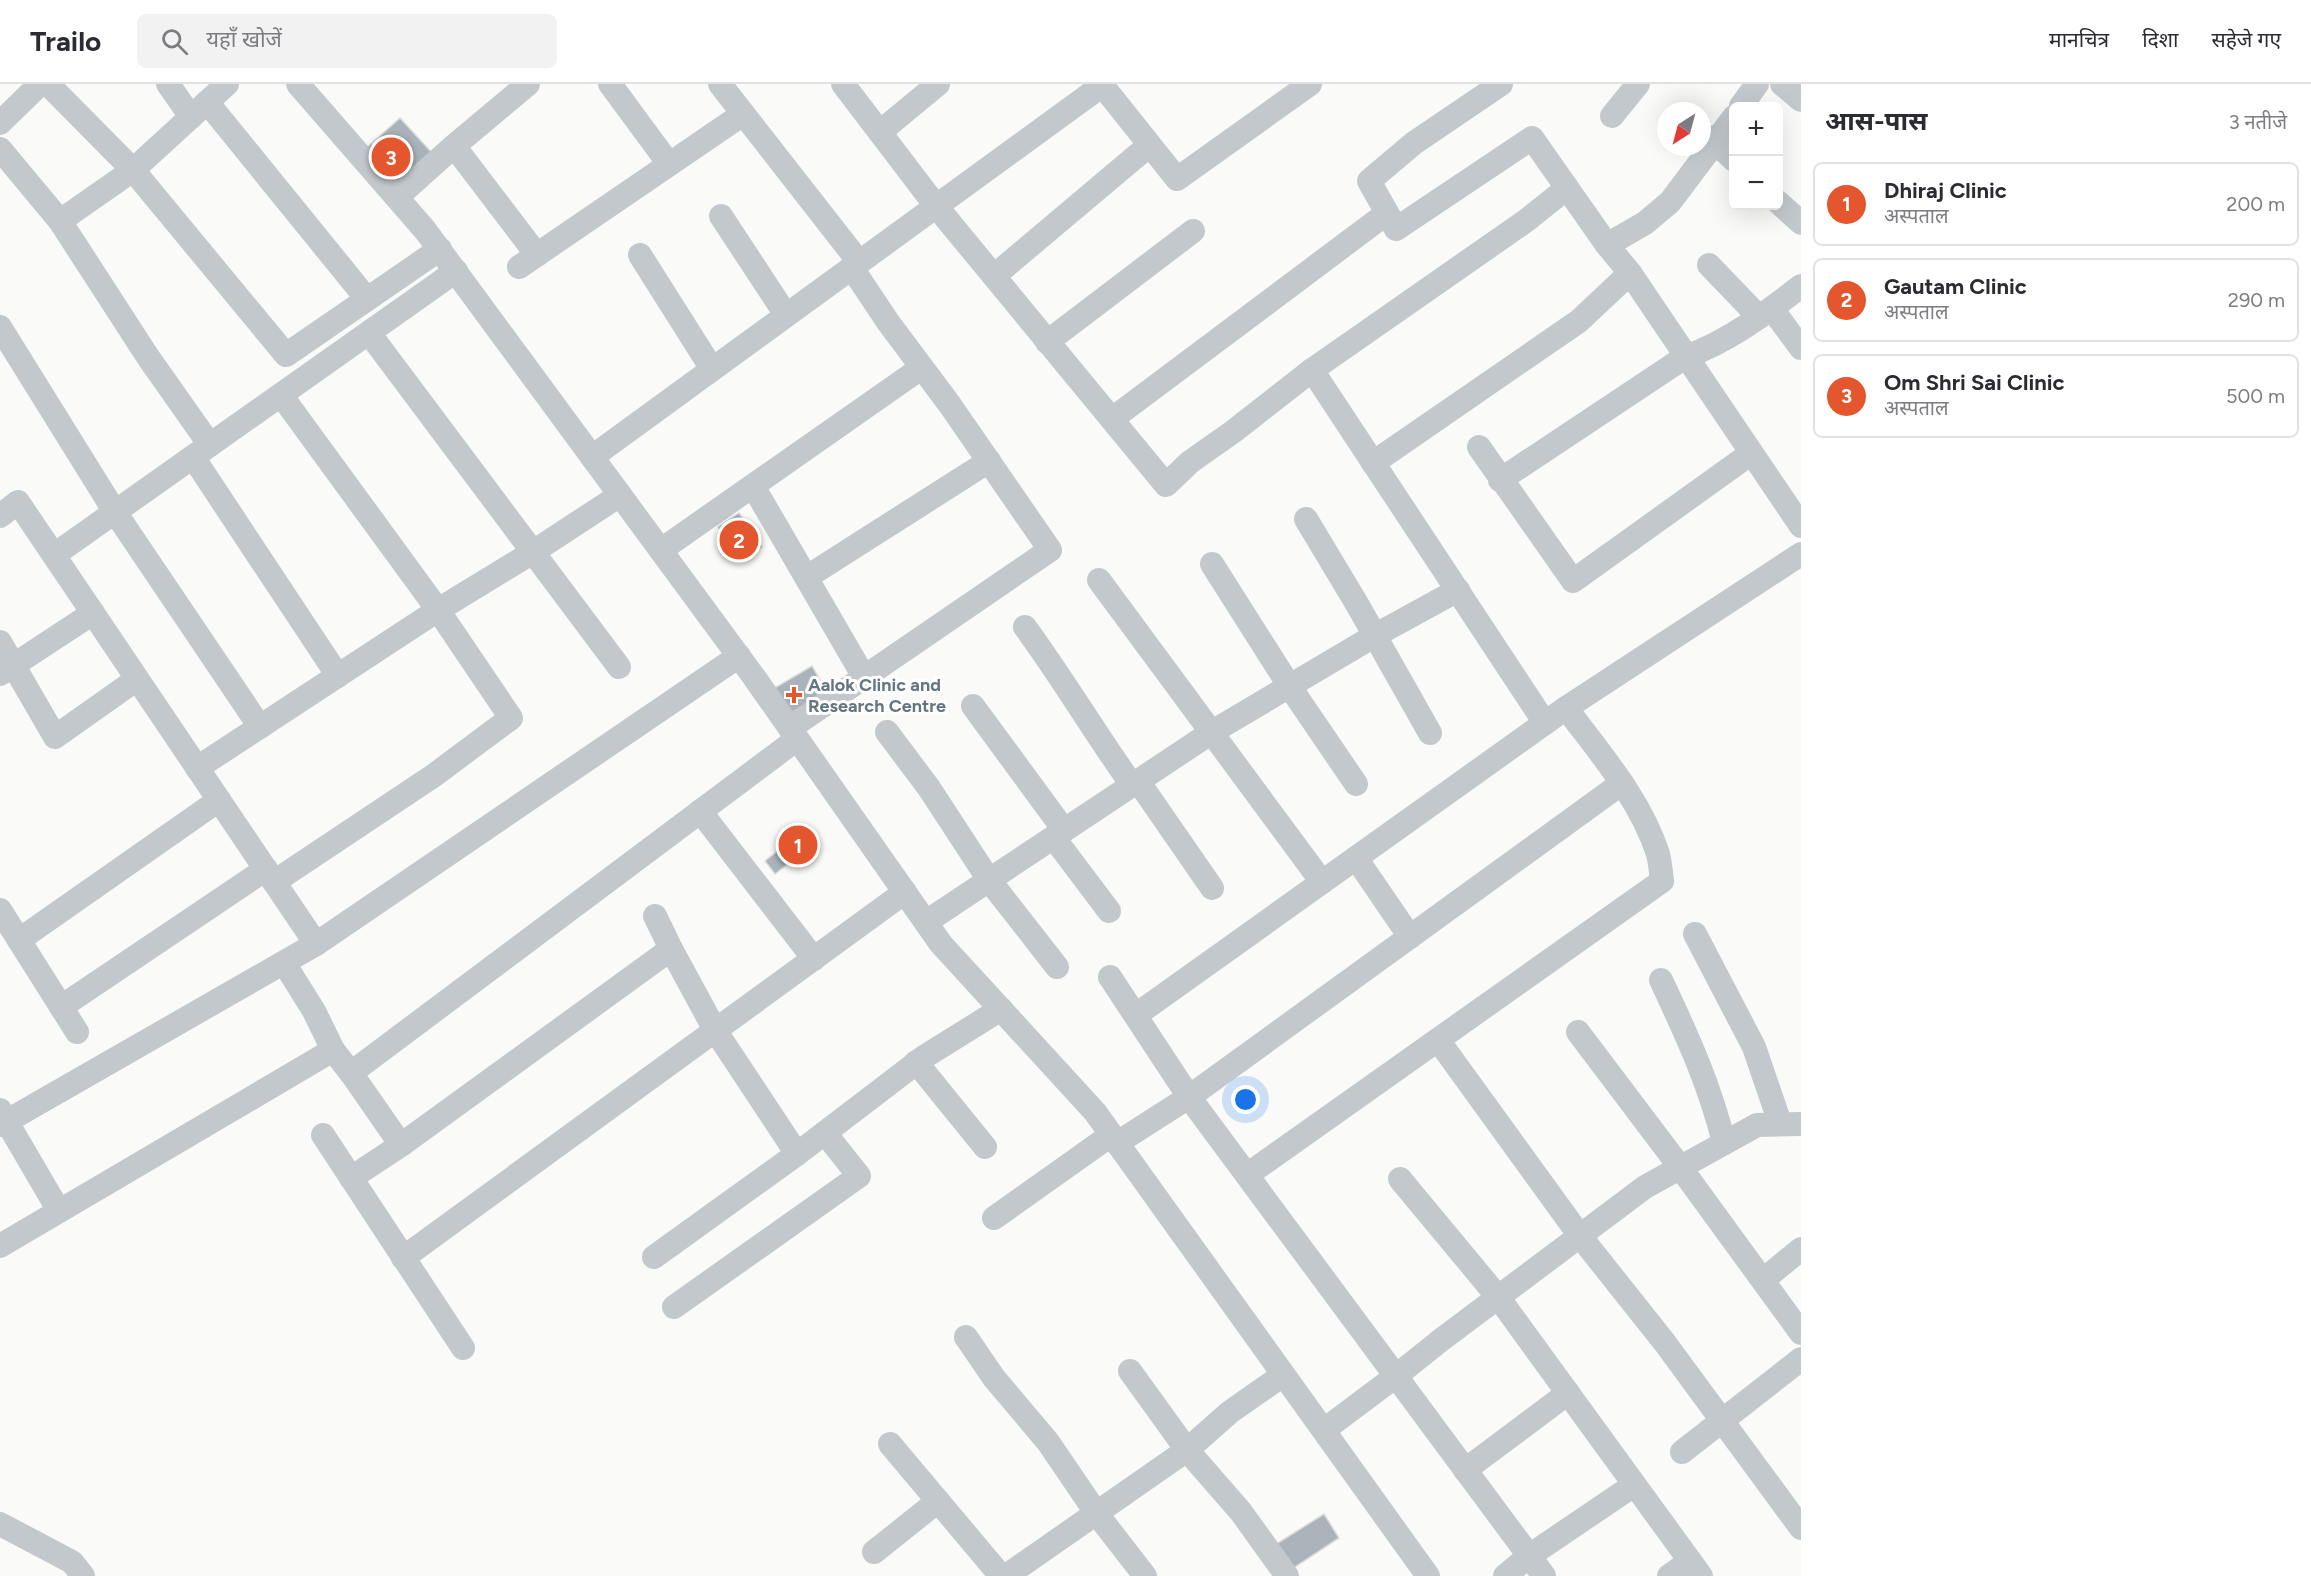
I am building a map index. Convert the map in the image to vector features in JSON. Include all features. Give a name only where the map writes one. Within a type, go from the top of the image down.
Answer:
[{"type":"street","points":[[0,123],[40,84]]},
{"type":"street","points":[[48,84],[133,170],[286,355],[440,249]]},
{"type":"street","points":[[168,84],[199,109],[367,299]]},
{"type":"street","points":[[60,221],[133,170],[227,84]]},
{"type":"street","points":[[298,84],[440,249],[739,656],[941,944],[1095,1112],[1428,1576]]},
{"type":"street","points":[[397,197],[528,84]]},
{"type":"street","points":[[610,84],[669,164]]},
{"type":"street","points":[[351,1072],[700,811],[864,677],[1050,550],[921,368],[855,265],[720,84]]},
{"type":"street","points":[[843,84],[936,206],[1166,485],[1190,462],[1312,370],[1527,220],[1568,188]]},
{"type":"street","points":[[880,132],[938,84]]},
{"type":"street","points":[[592,457],[1103,85],[1177,179],[1310,84]]},
{"type":"street","points":[[1502,84],[1414,143],[1369,181],[1396,229],[1532,138],[1607,245],[1630,273],[1750,454],[1801,526]]},
{"type":"street","points":[[1612,116],[1638,84]]},
{"type":"street","points":[[1744,102],[1757,84]]},
{"type":"street","points":[[1782,84],[1801,100]]},
{"type":"street","points":[[454,146],[528,261],[743,114]]},
{"type":"street","points":[[1607,245],[1644,223],[1670,202],[1712,140],[1729,122]]},
{"type":"street","points":[[1712,140],[1730,156]]},
{"type":"street","points":[[0,149],[60,221],[148,357],[338,676]]},
{"type":"street","points":[[994,276],[1140,153]]},
{"type":"street","points":[[1783,206],[1801,223]]},
{"type":"street","points":[[1112,420],[1387,213]]},
{"type":"street","points":[[721,216],[786,315]]},
{"type":"street","points":[[1047,342],[1193,231]]},
{"type":"street","points":[[640,255],[712,369]]},
{"type":"street","points":[[1709,265],[1765,313],[1801,348]]},
{"type":"street","points":[[54,555],[456,272]]},
{"type":"street","points":[[1373,463],[1579,321],[1630,273]]},
{"type":"street","points":[[1500,480],[1685,357],[1707,349],[1765,313],[1801,286]]},
{"type":"street","points":[[0,327],[8,357],[260,727]]},
{"type":"street","points":[[369,333],[619,667]]},
{"type":"street","points":[[661,550],[921,368]]},
{"type":"street","points":[[1312,370],[1545,723]]},
{"type":"street","points":[[62,1007],[433,776],[511,718],[438,610],[281,395]]},
{"type":"street","points":[[1479,447],[1573,581],[1750,454]]},
{"type":"street","points":[[807,577],[989,461]]},
{"type":"street","points":[[753,486],[864,677]]},
{"type":"street","points":[[197,768],[438,610],[620,495]]},
{"type":"street","points":[[0,516],[18,502],[316,944]]},
{"type":"street","points":[[1306,519],[1430,733]]},
{"type":"street","points":[[1136,1015],[1566,708],[1801,554]]},
{"type":"street","points":[[1212,564],[1290,687],[1356,784]]},
{"type":"street","points":[[1100,580],[1322,882]]},
{"type":"street","points":[[926,922],[1212,732],[1374,636],[1458,590]]},
{"type":"street","points":[[7,670],[93,613]]},
{"type":"street","points":[[1025,627],[1057,671],[1105,747],[1135,783],[1212,888]]},
{"type":"street","points":[[0,642],[7,670],[55,737],[137,679]]},
{"type":"street","points":[[59,1211],[2,1118],[316,944],[739,656]]},
{"type":"street","points":[[973,706],[1109,911]]},
{"type":"street","points":[[1247,1176],[1662,881],[1658,855],[1644,822],[1622,783],[1566,708]]},
{"type":"street","points":[[887,732],[929,788],[989,880],[1057,967]]},
{"type":"street","points":[[994,1218],[1114,1139],[1189,1097],[1622,783]]},
{"type":"street","points":[[19,940],[219,800]]},
{"type":"street","points":[[700,811],[814,959]]},
{"type":"street","points":[[1356,858],[1410,937]]},
{"type":"street","points":[[404,1258],[905,892]]},
{"type":"street","points":[[0,910],[77,1032]]},
{"type":"street","points":[[655,916],[715,1030],[797,1154]]},
{"type":"street","points":[[1324,1430],[1498,1296],[1646,1187],[1757,1125],[1794,1126],[1695,934]]},
{"type":"street","points":[[351,1178],[401,1145],[671,949]]},
{"type":"street","points":[[284,963],[314,1011],[333,1050],[351,1072],[401,1145]]},
{"type":"street","points":[[1110,977],[1189,1097],[1544,1576]]},
{"type":"street","points":[[1661,980],[1700,1064],[1714,1103],[1724,1143]]},
{"type":"street","points":[[654,1257],[797,1154],[916,1062],[1000,1009]]},
{"type":"street","points":[[1578,1032],[1801,1333]]},
{"type":"street","points":[[1438,1040],[1580,1236],[1665,1343],[1801,1528]]},
{"type":"street","points":[[0,1246],[333,1050]]},
{"type":"street","points":[[916,1062],[985,1146]]},
{"type":"street","points":[[674,1307],[859,1176],[825,1132]]},
{"type":"street","points":[[323,1135],[463,1348]]},
{"type":"street","points":[[1400,1179],[1498,1296],[1695,1568],[1669,1576]]},
{"type":"street","points":[[1763,1280],[1801,1250]]},
{"type":"street","points":[[966,1337],[994,1378],[1048,1442],[1097,1514],[1145,1576]]},
{"type":"street","points":[[1682,1452],[1801,1359]]},
{"type":"street","points":[[1130,1371],[1187,1450],[1241,1512],[1287,1576]]},
{"type":"street","points":[[1021,1572],[1187,1450],[1230,1412],[1284,1375]]},
{"type":"street","points":[[1466,1470],[1568,1394]]},
{"type":"street","points":[[890,1444],[1001,1576]]},
{"type":"street","points":[[1505,1576],[1529,1556],[1634,1485]]},
{"type":"street","points":[[874,1552],[938,1501]]},
{"type":"street","points":[[2,1527],[72,1562],[83,1576]]},
{"type":"building","points":[[400,118],[433,154],[396,188],[363,151]]},
{"type":"building","points":[[739,513],[762,547],[741,561],[718,527]]},
{"type":"building","points":[[812,666],[827,692],[786,716],[771,690]]},
{"type":"building","points":[[805,829],[816,842],[775,874],[765,861]]},
{"type":"building","points":[[1324,1514],[1339,1538],[1286,1573],[1270,1548]]},
{"type":"place","name":"Om Shri Sai Clinic","points":[[391,157]]},
{"type":"place","name":"Gautam Clinic","points":[[739,540]]},
{"type":"place","name":"Aalok Clinic and Research Centre","points":[[794,695]]},
{"type":"place","name":"Dhiraj Clinic","points":[[798,845]]}]
